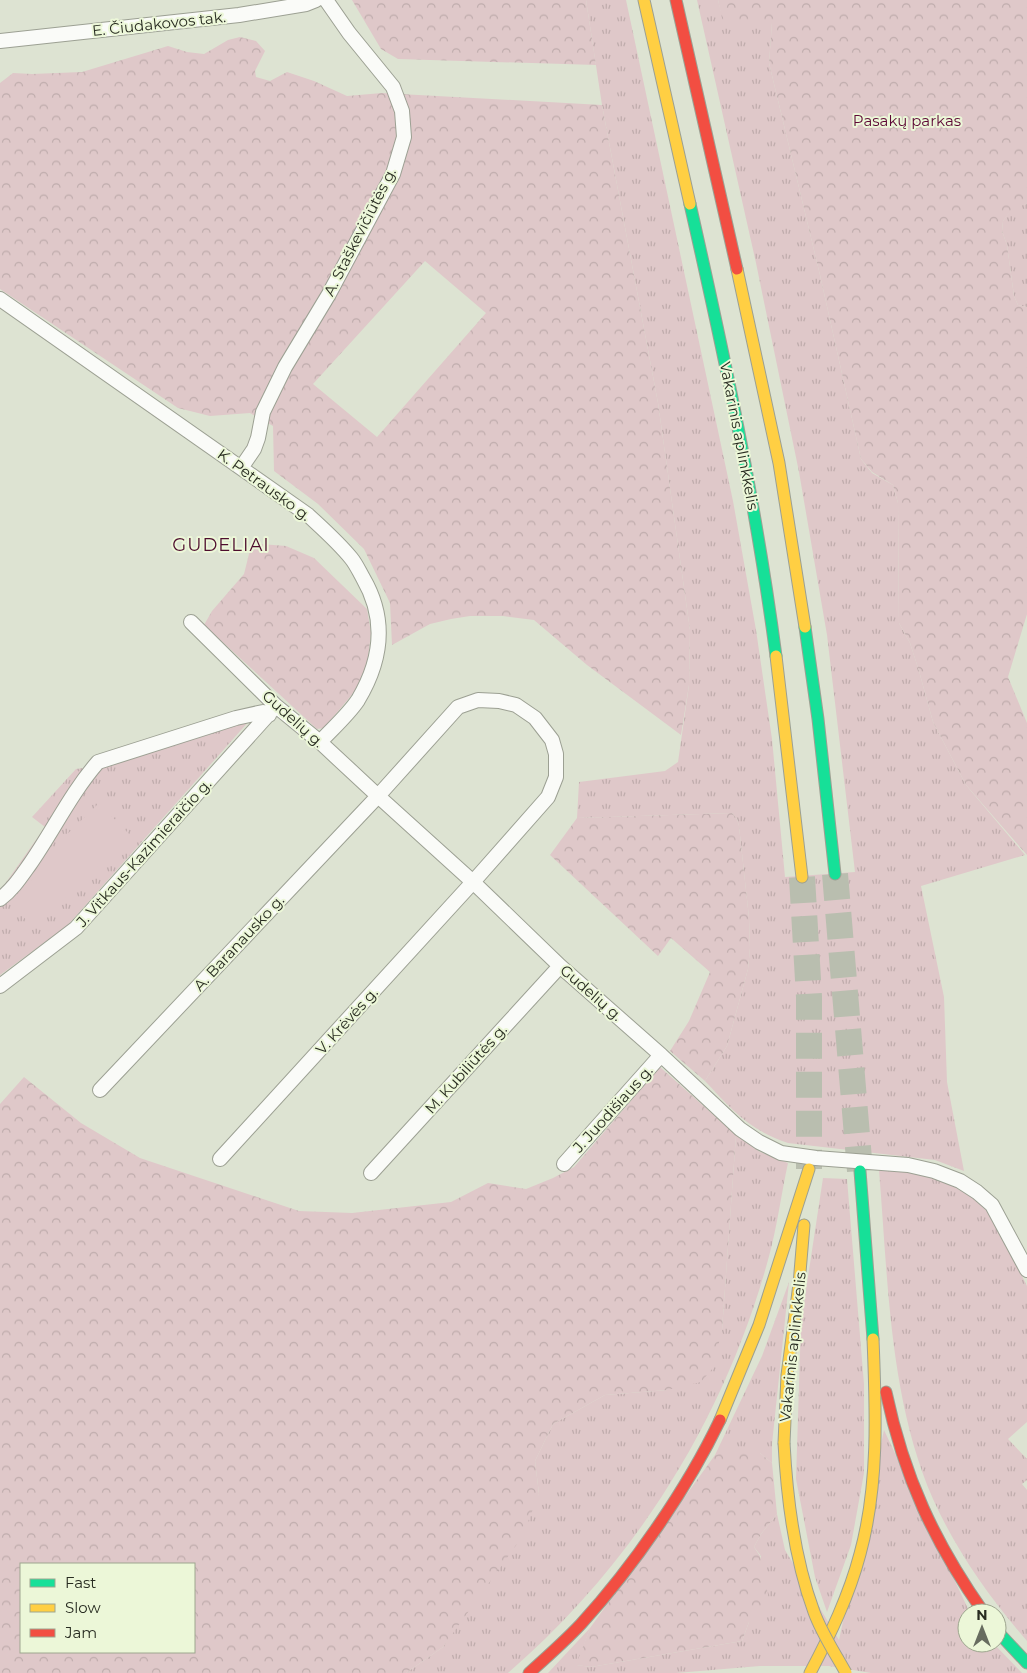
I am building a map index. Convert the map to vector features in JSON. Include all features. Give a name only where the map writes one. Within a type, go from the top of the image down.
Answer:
[{"type":"highway","name":"Vakarinis aplinkkelis","points":[[644,0],[718,328],[748,478],[777,658],[802,877]]},
{"type":"highway","points":[[676,0],[748,317],[778,460],[795,553],[822,741],[836,874]]},
{"type":"highway","name":"Vakarinis aplinkkelis","points":[[529,1673],[580,1625],[623,1574],[664,1516],[699,1460],[722,1416],[761,1321],[778,1273],[809,1169],[799,1284],[787,1376],[784,1443],[790,1518],[799,1563],[815,1613],[846,1673]]},
{"type":"highway","points":[[810,1673],[831,1634],[860,1554],[875,1469],[876,1422],[872,1306],[860,1171]]},
{"type":"highway","points":[[872,1306],[890,1414],[910,1480],[937,1542],[977,1603]]},
{"type":"highway","points":[[1007,1642],[1027,1663]]},
{"type":"street","name":"E. Čiudakovos tak.","points":[[0,41],[239,15],[306,4],[316,0]]},
{"type":"street","name":"A. Staškevičiūtės g.","points":[[241,468],[254,449],[263,412],[281,375],[329,294],[392,174],[404,138],[402,111],[393,86],[349,33],[326,0]]},
{"type":"street","name":"K. Petrausko g.","points":[[0,299],[308,515],[353,560],[371,591],[376,608],[380,636],[377,658],[357,702],[320,742]]},
{"type":"street","name":"Gudelių g.","points":[[191,622],[273,711],[320,742],[473,882],[560,966],[661,1055],[740,1129],[759,1142],[781,1153],[816,1158],[908,1165],[934,1170],[960,1181],[992,1205],[1027,1270]]},
{"type":"street","name":"A. Baranausko g.","points":[[100,1090],[378,796],[458,707],[478,700],[499,701],[516,705],[535,718],[552,740],[556,754],[553,788],[548,798],[473,882]]},
{"type":"street","points":[[0,899],[12,890],[45,842],[84,777],[98,762],[236,718],[273,711]]},
{"type":"street","name":"J. Vitkaus-Kazimieraičio g.","points":[[0,986],[76,928],[273,711]]},
{"type":"street","name":"V. Krėvės g.","points":[[220,1159],[473,882]]},
{"type":"street","name":"M. Kubiliūtės g.","points":[[371,1173],[560,966]]},
{"type":"street","name":"J. Juodišiaus g.","points":[[564,1164],[661,1055]]},
{"type":"green space","points":[[352,0],[586,0],[596,65],[398,59],[381,49]]},
{"type":"green space","points":[[586,0],[626,0],[733,501],[756,630],[772,739],[785,877],[855,872],[827,635],[799,472],[756,263],[697,0],[718,0],[724,23],[772,23],[769,63],[820,275],[861,459],[872,473],[893,485],[898,503],[899,623],[910,643],[933,722],[966,785],[1025,855],[921,886],[944,997],[947,1082],[964,1171],[935,1160],[788,1143],[762,1132],[733,1110],[705,1081],[727,1046],[748,969],[750,948],[749,918],[737,819],[732,813],[577,818],[579,782],[665,771],[678,762],[689,685],[690,630],[658,403],[602,105]]},
{"type":"green space","name":"Pasakų parkas","points":[[718,0],[1027,0],[1027,204],[1013,208],[1003,221],[1002,231],[1007,245],[1014,296],[1018,305],[1027,307],[1027,614],[1008,677],[1027,723],[1027,855],[966,785],[933,722],[910,643],[899,623],[898,503],[893,485],[872,472],[861,459],[820,275],[769,63],[772,23],[723,23]]},
{"type":"green space","points":[[240,37],[256,41],[265,51],[255,71],[256,77],[270,81],[287,72],[314,81],[347,96],[382,93],[602,105],[658,403],[690,630],[689,685],[681,735],[587,665],[534,620],[503,616],[470,616],[451,619],[430,624],[392,645],[390,603],[364,549],[318,504],[274,471],[273,426],[250,413],[210,416],[178,408],[0,289],[0,83],[13,73],[82,72],[168,46],[187,52],[204,54],[228,40]],"holes":[[[425,261],[486,313],[377,437],[313,384]]]},
{"type":"green space","points":[[1027,204],[1027,307],[1018,305],[1014,296],[1007,245],[1002,231],[1003,221],[1013,207]]},
{"type":"green space","points":[[252,542],[286,546],[314,558],[367,609],[371,633],[367,666],[355,691],[324,728],[317,729],[204,625],[212,611],[244,574]]},
{"type":"green space","points":[[250,720],[67,926],[0,975],[0,891],[45,827],[32,817],[76,769],[103,765]]},
{"type":"green space","points":[[99,803],[130,835],[34,928],[9,902],[61,852],[55,846]]},
{"type":"green space","points":[[732,813],[737,819],[739,826],[749,918],[750,948],[748,969],[727,1046],[705,1081],[670,1051],[689,1021],[710,972],[671,938],[658,956],[550,855],[577,818]]},
{"type":"green space","points":[[660,1067],[736,1135],[722,1330],[713,1368],[701,1382],[667,1390],[605,1395],[553,1424],[535,1461],[539,1494],[522,1537],[443,1647],[406,1673],[0,1673],[0,1104],[24,1077],[81,1123],[140,1158],[299,1211],[352,1213],[451,1202],[488,1183],[526,1189],[574,1167]]},
{"type":"green space","points":[[736,1135],[760,1152],[788,1163],[768,1260],[749,1319],[727,1377],[700,1432],[669,1486],[634,1537],[596,1585],[554,1631],[508,1673],[406,1673],[443,1647],[539,1494],[535,1461],[553,1424],[605,1395],[667,1390],[722,1330]]},
{"type":"green space","points":[[879,1170],[915,1173],[934,1177],[973,1198],[989,1213],[1027,1286],[1027,1422],[1008,1439],[1027,1459],[1027,1480],[1022,1484],[1027,1490],[1027,1641],[1007,1617],[1007,1603],[996,1603],[963,1556],[933,1499],[918,1460],[907,1420],[899,1379],[888,1295]]},
{"type":"green space","points":[[823,1178],[847,1179],[864,1384],[864,1473],[851,1545],[827,1612],[815,1577],[796,1479],[801,1323]]},
{"type":"green space","points":[[789,1282],[772,1444],[772,1463],[760,1453],[715,1455],[762,1356]]},
{"type":"green space","points":[[884,1430],[965,1603],[957,1603],[957,1653],[1003,1653],[1022,1673],[871,1673],[829,1666],[760,1666],[676,1673],[548,1673],[590,1628],[577,1665],[591,1667],[742,1641],[749,1622],[761,1556],[754,1547],[761,1534],[777,1514],[785,1550],[839,1640]]},
{"type":"green space","points":[[747,1450],[760,1453],[772,1463],[777,1514],[761,1534],[754,1547],[760,1556],[771,1609],[749,1622],[742,1641],[591,1667],[576,1665],[590,1628],[715,1455]]},
{"type":"tunnel","points":[[835,874],[860,1171]]},
{"type":"tunnel","points":[[802,877],[809,997],[809,1169]]},
{"type":"traffic: fast","points":[[690,204],[749,485],[776,656]]},
{"type":"traffic: fast","points":[[805,627],[818,719],[835,874]]},
{"type":"traffic: fast","points":[[860,1171],[873,1339]]},
{"type":"traffic: fast","points":[[1007,1642],[1027,1663]]},
{"type":"traffic: slow","points":[[644,0],[690,204]]},
{"type":"traffic: slow","points":[[737,269],[779,463],[805,627]]},
{"type":"traffic: slow","points":[[776,656],[802,877]]},
{"type":"traffic: slow","points":[[720,1420],[759,1325],[809,1169]]},
{"type":"traffic: slow","points":[[784,1443],[787,1375],[799,1284],[804,1225]]},
{"type":"traffic: slow","points":[[810,1673],[845,1600],[856,1570],[866,1528],[875,1448],[873,1339]]},
{"type":"traffic: slow","points":[[784,1443],[787,1486],[801,1571],[817,1620],[846,1673]]},
{"type":"traffic: jam","points":[[676,0],[737,269]]},
{"type":"traffic: jam","points":[[886,1392],[902,1452],[923,1508],[950,1560],[977,1603]]},
{"type":"traffic: jam","points":[[529,1673],[581,1624],[601,1602],[639,1553],[692,1473],[720,1420]]},
{"type":"district","name":"GUDELIAI","points":[[221,545]]}]
